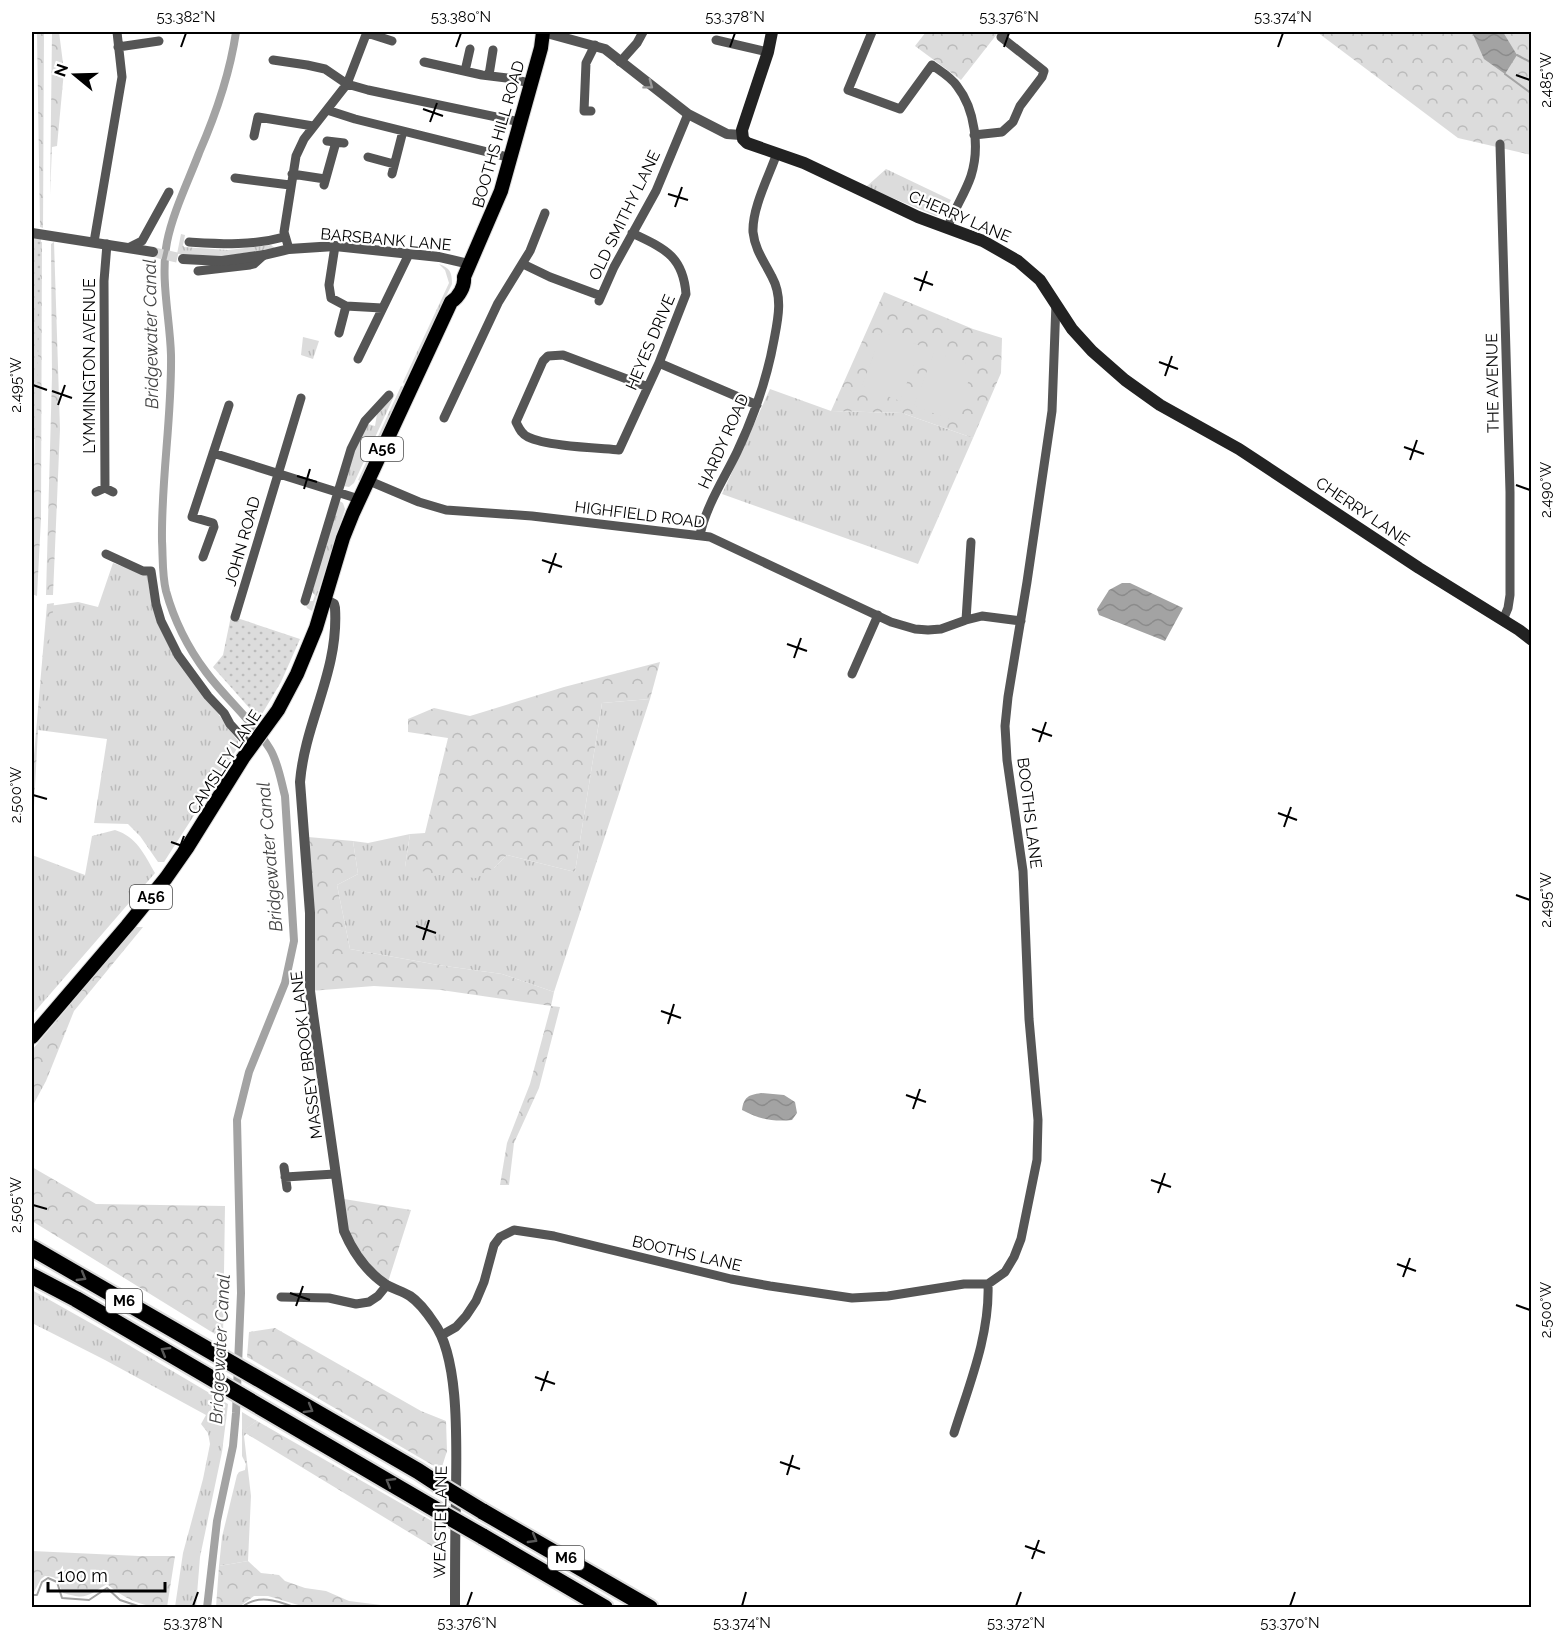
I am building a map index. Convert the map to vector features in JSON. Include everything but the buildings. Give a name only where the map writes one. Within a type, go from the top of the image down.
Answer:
[{"type":"highway","name":"M6","points":[[32,1248],[650,1608]]},
{"type":"highway","name":"M6","points":[[32,1276],[76,1299],[605,1608]]},
{"type":"main road","name":"BOOTHS HILL ROAD","points":[[326,600],[343,538],[367,480],[451,302],[451,296],[458,280],[467,270],[501,191],[543,32]]},
{"type":"main road","points":[[741,135],[768,52],[772,32]]},
{"type":"main road","name":"CHERRY LANE","points":[[741,135],[747,142],[804,163],[900,209],[989,243],[1018,261],[1040,280],[1072,329],[1092,351],[1125,380],[1160,405],[1239,449],[1532,639]]},
{"type":"main road","name":"CAMSLEY LANE","points":[[32,1037],[127,926],[187,848],[252,745],[278,710],[306,654],[326,600]]},
{"type":"street","points":[[94,242],[122,77],[117,32]]},
{"type":"street","points":[[289,249],[284,237],[290,185],[296,156],[304,139],[347,84],[367,32],[392,41]]},
{"type":"street","name":"CHERRY LANE","points":[[543,32],[605,49],[688,114],[727,134],[741,135]]},
{"type":"street","points":[[620,62],[637,43],[643,32]]},
{"type":"street","points":[[872,32],[848,90],[900,109],[932,65],[956,84],[971,112],[975,154],[970,177],[948,227]]},
{"type":"street","points":[[974,135],[1002,132],[1013,122],[1020,106],[1044,71],[1001,37],[1005,32]]},
{"type":"street","points":[[716,40],[768,52]]},
{"type":"street","points":[[118,47],[159,41]]},
{"type":"street","points":[[591,111],[584,111],[586,63],[595,45]]},
{"type":"street","points":[[465,71],[470,49]]},
{"type":"street","points":[[489,75],[493,50]]},
{"type":"street","points":[[273,60],[307,64],[325,69],[347,84],[520,122]]},
{"type":"street","points":[[424,62],[531,84]]},
{"type":"street","points":[[327,110],[511,158]]},
{"type":"street","name":"OLD SMITHY LANE","points":[[524,264],[600,299],[632,233],[656,191],[688,114]]},
{"type":"street","points":[[254,136],[258,117],[313,126]]},
{"type":"street","points":[[368,157],[393,169],[403,131]]},
{"type":"street","points":[[292,174],[325,182],[333,158],[335,142]]},
{"type":"street","name":"THE AVENUE","points":[[1500,144],[1510,492],[1510,595],[1503,620]]},
{"type":"street","name":"HARDY ROAD","points":[[700,535],[708,508],[744,438],[757,405],[773,348],[779,299],[772,277],[754,243],[753,229],[754,215],[777,153]]},
{"type":"street","points":[[235,178],[290,185]]},
{"type":"street","points":[[130,247],[142,241],[169,192]]},
{"type":"street","points":[[444,417],[498,303],[524,264],[545,213]]},
{"type":"street","points":[[32,233],[153,252]]},
{"type":"street","name":"HEYES DRIVE","points":[[632,233],[667,251],[679,267],[686,294],[659,363],[648,387],[619,450],[546,442],[527,437],[520,431],[516,422],[543,362],[548,356],[563,355],[648,387]]},
{"type":"street","points":[[189,242],[236,245],[266,242],[284,237]]},
{"type":"street","name":"LYMMINGTON AVENUE","points":[[104,491],[106,244]]},
{"type":"street","points":[[335,246],[328,290],[331,298],[345,306],[382,308]]},
{"type":"street","name":"BARSBANK LANE","points":[[183,259],[222,261],[289,249],[335,246],[446,258],[467,270]]},
{"type":"street","points":[[358,359],[409,254]]},
{"type":"street","name":"BARSBANK LANE","points":[[198,271],[250,265],[264,255]]},
{"type":"street","name":"BOOTHS LANE","points":[[442,1335],[456,1327],[476,1302],[494,1245],[500,1237],[514,1230],[554,1236],[741,1281],[852,1298],[888,1296],[964,1284],[988,1284],[1005,1272],[1014,1257],[1021,1239],[1037,1160],[1038,1120],[1029,1019],[1023,871],[1007,760],[1005,726],[1052,411],[1056,303]]},
{"type":"street","points":[[339,333],[345,306]]},
{"type":"street","points":[[1054,334],[1072,329]]},
{"type":"street","points":[[659,363],[757,405]]},
{"type":"street","points":[[305,601],[358,432],[388,395]]},
{"type":"street","name":"JOHN ROAD","points":[[235,617],[301,398]]},
{"type":"street","points":[[204,557],[214,527],[213,524],[192,517],[229,405]]},
{"type":"street","points":[[213,453],[359,499]]},
{"type":"street","name":"HIGHFIELD ROAD","points":[[367,480],[419,502],[446,510],[532,516],[700,535],[721,541],[915,630],[941,628],[966,620],[990,616],[1021,621]]},
{"type":"street","points":[[966,620],[970,542]]},
{"type":"street","points":[[106,554],[143,571],[151,571],[161,621],[178,655],[224,713],[230,724],[252,745]]},
{"type":"street","name":"MASSEY BROOK LANE","points":[[326,600],[334,604],[335,608],[335,640],[330,669],[301,762],[300,782],[310,913],[310,991],[335,1174],[344,1231],[351,1248],[370,1271],[387,1285],[413,1297],[442,1335],[454,1395],[456,1436]]},
{"type":"street","points":[[852,674],[878,615]]},
{"type":"street","points":[[287,1188],[284,1172],[335,1174]]},
{"type":"street","points":[[954,1433],[980,1352],[989,1301],[988,1284]]},
{"type":"street","points":[[281,1297],[329,1298],[356,1304],[369,1302],[378,1296],[387,1285]]},
{"type":"street","name":"WEASTE LANE","points":[[455,1608],[456,1436]]},
{"type":"green space","points":[[37,32],[44,32],[43,228],[40,227]]},
{"type":"green space","points":[[52,32],[59,32],[64,71],[57,146],[52,147],[50,195]]},
{"type":"green space","points":[[926,32],[994,32],[997,34],[961,80],[915,46]]},
{"type":"green space","points":[[1317,32],[1531,32],[1531,155],[1458,138]]},
{"type":"green space","points":[[886,169],[951,200],[943,214],[936,216],[866,187]]},
{"type":"green space","points":[[181,234],[185,235],[184,247],[228,250],[271,245],[275,248],[226,256],[177,254]]},
{"type":"green space","points":[[32,237],[41,238],[36,439],[32,439]]},
{"type":"green space","points":[[38,241],[42,242],[41,518],[37,596],[32,594]]},
{"type":"green space","points":[[54,242],[60,429],[53,595],[46,595],[52,376],[51,244]]},
{"type":"green space","points":[[439,264],[450,271],[452,284],[404,384],[449,283],[445,270]]},
{"type":"green space","points":[[884,292],[973,329],[1002,338],[1001,373],[973,438],[902,413],[831,411]]},
{"type":"green space","points":[[882,332],[921,346],[900,401],[862,386]]},
{"type":"green space","points":[[303,337],[319,341],[313,359],[301,355]]},
{"type":"green space","points":[[934,352],[974,366],[954,421],[914,406]]},
{"type":"green space","points":[[401,386],[404,387],[360,481],[358,480]]},
{"type":"green space","points":[[770,389],[831,411],[902,413],[973,438],[918,564],[722,494]]},
{"type":"green space","points":[[395,394],[354,483],[349,487],[343,486],[358,441],[368,424],[375,426],[377,414]]},
{"type":"green space","points":[[338,500],[343,503],[345,509],[312,611],[306,605],[313,601],[315,595],[312,592]]},
{"type":"green space","points":[[113,563],[147,575],[162,631],[178,661],[238,741],[238,747],[164,862],[158,862],[140,836],[128,824],[94,823],[107,739],[38,730],[49,606],[78,602],[98,607]]},
{"type":"green space","points":[[54,603],[38,730],[32,844],[32,779],[47,604]]},
{"type":"green space","points":[[231,616],[300,639],[281,682],[259,719],[213,667],[223,655]]},
{"type":"green space","points":[[660,662],[650,699],[602,703],[575,872],[507,855],[494,868],[476,878],[439,875],[405,867],[410,834],[425,833],[448,738],[408,732],[408,719],[434,708],[470,716],[564,687]]},
{"type":"green space","points":[[650,699],[554,992],[502,974],[350,949],[337,885],[358,874],[353,841],[368,843],[410,834],[405,867],[494,868],[507,855],[575,872],[602,703]]},
{"type":"green space","points":[[115,830],[134,842],[155,873],[32,1015],[32,855],[85,875],[92,836]]},
{"type":"green space","points":[[308,837],[353,841],[358,874],[337,885],[350,949],[502,974],[554,992],[551,1006],[441,990],[374,986],[310,991]]},
{"type":"green space","points":[[135,927],[143,927],[74,1011],[46,1081],[32,1107],[32,1050]]},
{"type":"green space","points":[[551,1006],[560,1007],[539,1088],[514,1143],[509,1185],[500,1185],[507,1143],[530,1084]]},
{"type":"green space","points":[[32,1167],[96,1204],[225,1206],[223,1339],[32,1221]]},
{"type":"green space","points":[[344,1199],[411,1210],[387,1285],[344,1231]]},
{"type":"green space","points":[[32,1290],[228,1404],[222,1452],[200,1557],[196,1607],[175,1607],[183,1553],[210,1444],[208,1433],[201,1424],[206,1415],[32,1323]]},
{"type":"green space","points":[[275,1328],[421,1411],[446,1421],[447,1451],[441,1470],[247,1357],[249,1332]]},
{"type":"green space","points":[[242,1412],[257,1421],[243,1431],[247,1433],[244,1436],[251,1496],[248,1561],[219,1566],[222,1537],[237,1475],[245,1470],[246,1464],[242,1456]]},
{"type":"green space","points":[[257,1421],[437,1524],[443,1553],[242,1431]]},
{"type":"green space","points":[[32,1551],[175,1556],[167,1607],[150,1606],[135,1601],[120,1594],[107,1584],[86,1596],[63,1593],[58,1581],[45,1576],[32,1592]]},
{"type":"green space","points":[[248,1561],[261,1573],[279,1575],[285,1581],[305,1588],[326,1591],[349,1601],[397,1607],[305,1607],[268,1596],[254,1596],[239,1607],[216,1607],[219,1566]]},
{"type":"water","points":[[1472,32],[1503,32],[1517,55],[1505,74],[1484,59]]},
{"type":"water","points":[[1122,583],[1130,583],[1183,608],[1165,641],[1099,615],[1097,609],[1109,590]]},
{"type":"water","points":[[761,1093],[784,1095],[795,1102],[797,1113],[792,1120],[779,1121],[760,1118],[742,1110],[747,1097]]},
{"type":"waterway","name":"Bridgewater Canal","points":[[207,1608],[217,1521],[233,1446],[236,1413],[241,1293],[237,1120],[249,1072],[285,983],[294,941],[285,796],[275,760],[263,738],[214,682],[193,653],[173,613],[163,573],[162,518],[171,355],[165,256],[177,208],[222,93],[236,32]]},
{"type":"waterway","points":[[1517,55],[1532,63]]},
{"type":"waterway","points":[[1505,74],[1532,94]]},
{"type":"waterway","points":[[32,1595],[37,1595],[42,1582],[48,1578],[57,1582],[62,1598],[89,1600],[107,1588],[120,1600],[144,1608]]},
{"type":"waterway","points":[[241,1608],[248,1603],[261,1600],[275,1601],[297,1608]]},
{"type":"tunnel","points":[[153,252],[183,259]]}]
